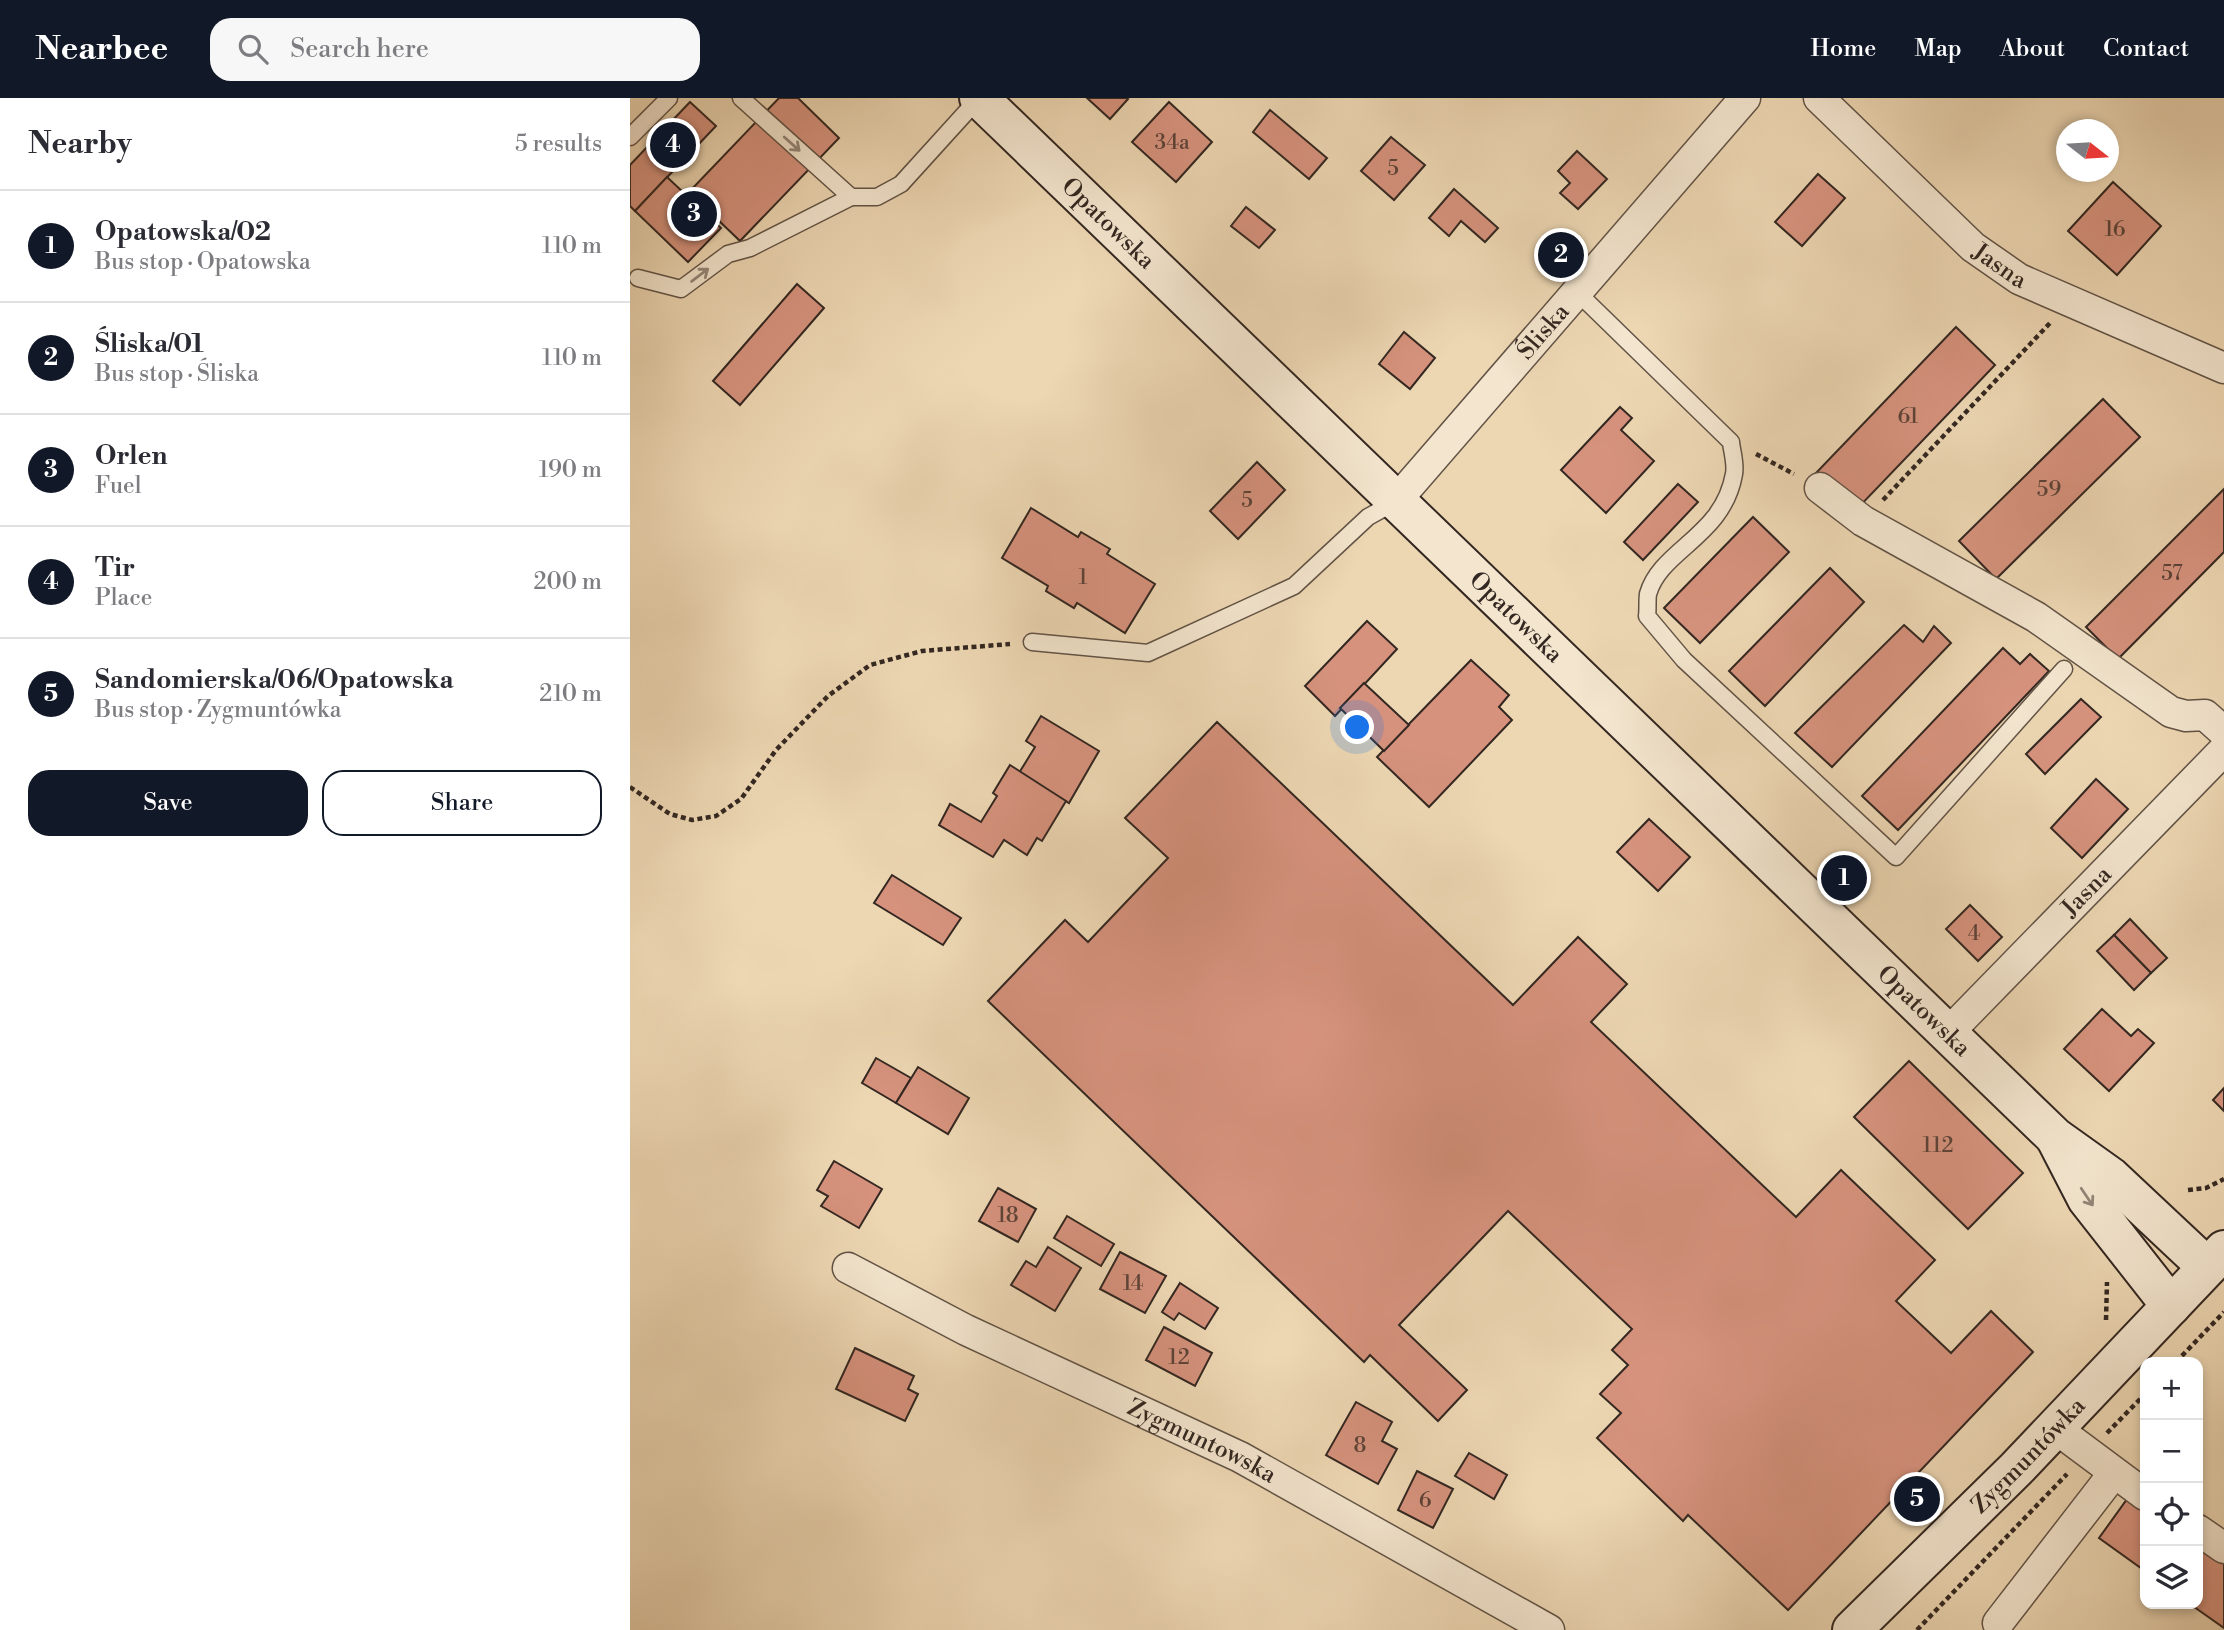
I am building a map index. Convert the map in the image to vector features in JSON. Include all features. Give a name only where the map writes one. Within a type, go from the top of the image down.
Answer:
[{"type":"street","name":"Opatowska","points":[[979,98],[2055,1137],[2216,1259]]},
{"type":"street","name":"Śliska","points":[[1395,502],[1745,98]]},
{"type":"street","name":"Jasna","points":[[1819,98],[1973,247],[2019,279],[2224,368]]},
{"type":"street","points":[[1820,488],[1863,521],[2036,617],[2171,712],[2186,716],[2205,715],[2224,732]]},
{"type":"street","name":"Jasna","points":[[1948,1033],[2224,750]]},
{"type":"street","name":"Opatowska","points":[[2055,1137],[2087,1199],[2171,1306]]},
{"type":"street","name":"Zygmuntówka","points":[[1852,1630],[2054,1428],[2216,1259]]},
{"type":"street","name":"Zygmuntowska","points":[[848,1268],[989,1342],[1240,1457],[1549,1630]]},
{"type":"street","points":[[2054,1428],[2140,1492]]},
{"type":"street","points":[[1998,1623],[2114,1474]]},
{"type":"street","points":[[2203,1533],[2224,1548]]},
{"type":"lane","points":[[630,138],[669,98]]},
{"type":"lane","points":[[741,98],[850,197]]},
{"type":"lane","points":[[638,278],[681,289],[728,254],[750,248],[850,197],[877,197],[901,184],[979,98]]},
{"type":"lane","points":[[1577,292],[1731,442],[1734,472],[1725,503],[1704,532],[1660,570],[1648,595],[1647,616],[1684,660],[1896,857],[2064,669]]},
{"type":"lane","points":[[1032,642],[1148,653],[1294,586],[1368,517],[1395,502]]},
{"type":"path","points":[[1863,521],[2070,301]]},
{"type":"path","points":[[1731,442],[1820,488]]},
{"type":"path","points":[[630,787],[670,814],[692,820],[716,816],[741,799],[776,750],[828,696],[870,665],[922,651],[1032,642]]},
{"type":"path","points":[[2188,1190],[2206,1188],[2224,1179]]},
{"type":"path","points":[[2181,1357],[2224,1312]]},
{"type":"path","points":[[1917,1630],[2140,1399]]},
{"type":"building","points":[[779,98],[798,98],[839,138],[740,241],[689,192]]},
{"type":"building","points":[[1087,98],[1126,98],[1128,99],[1110,119]]},
{"type":"building","points":[[690,102],[716,126],[635,211],[630,206],[630,165]]},
{"type":"building","points":[[1169,102],[1212,142],[1176,182],[1132,142]]},
{"type":"building","points":[[1270,110],[1327,158],[1309,179],[1253,132]]},
{"type":"building","points":[[1391,137],[1425,165],[1394,200],[1361,171]]},
{"type":"building","points":[[1577,151],[1607,179],[1578,209],[1560,193],[1570,183],[1558,171]]},
{"type":"building","points":[[1818,174],[1845,198],[1802,246],[1775,222]]},
{"type":"building","points":[[667,177],[721,228],[688,262],[635,211]]},
{"type":"building","points":[[2113,182],[2161,226],[2117,275],[2068,231]]},
{"type":"building","points":[[1454,189],[1498,228],[1485,242],[1461,221],[1449,236],[1429,218]]},
{"type":"building","points":[[1246,207],[1275,230],[1259,248],[1231,226]]},
{"type":"building","points":[[797,284],[824,308],[740,405],[713,381]]},
{"type":"building","points":[[1956,327],[1995,365],[1855,511],[1816,473]]},
{"type":"building","points":[[1404,332],[1435,358],[1410,389],[1379,364]]},
{"type":"building","points":[[2103,399],[2140,437],[1996,579],[1959,541]]},
{"type":"building","points":[[1620,407],[1632,418],[1621,430],[1654,461],[1606,513],[1561,470]]},
{"type":"building","points":[[1257,462],[1285,490],[1238,539],[1210,511]]},
{"type":"building","points":[[1678,484],[1698,502],[1643,560],[1624,542]]},
{"type":"building","points":[[2224,489],[2224,552],[2118,659],[2086,627]]},
{"type":"building","points":[[1031,508],[1078,537],[1081,532],[1110,549],[1107,554],[1155,584],[1125,633],[1077,603],[1074,608],[1046,591],[1048,586],[1002,558]]},
{"type":"building","points":[[1753,517],[1789,552],[1700,643],[1664,608]]},
{"type":"building","points":[[1830,568],[1864,602],[1765,706],[1729,671]]},
{"type":"building","points":[[1367,621],[1397,649],[1335,716],[1305,686]]},
{"type":"building","points":[[1904,625],[1923,642],[1934,626],[1951,643],[1832,767],[1795,733]]},
{"type":"building","points":[[2003,648],[2020,664],[2030,654],[2049,671],[1898,830],[1862,796]]},
{"type":"building","points":[[1471,660],[1509,695],[1499,707],[1512,720],[1429,807],[1377,757]]},
{"type":"building","points":[[1364,683],[1409,725],[1384,751],[1340,708]]},
{"type":"building","points":[[2081,699],[2101,717],[2045,774],[2026,754]]},
{"type":"building","points":[[1041,716],[1099,751],[1069,803],[1019,773],[1035,747],[1026,741]]},
{"type":"building","points":[[1217,722],[1513,1005],[1578,937],[1627,984],[1591,1022],[1796,1217],[1841,1170],[1935,1260],[1896,1301],[1951,1353],[1991,1311],[2033,1352],[1788,1610],[1688,1515],[1683,1521],[1597,1438],[1621,1413],[1600,1394],[1628,1365],[1612,1350],[1632,1329],[1508,1211],[1399,1325],[1467,1390],[1438,1421],[1370,1355],[1364,1362],[988,1001],[1065,920],[1088,942],[1168,858],[1125,818]]},
{"type":"building","points":[[1010,765],[1066,801],[1042,841],[1037,838],[1027,855],[1004,840],[993,857],[939,825],[950,804],[981,822],[997,796],[993,793]]},
{"type":"building","points":[[2096,779],[2128,809],[2082,858],[2051,828]]},
{"type":"building","points":[[1649,819],[1690,857],[1658,891],[1617,852]]},
{"type":"building","points":[[892,875],[961,918],[943,945],[874,903]]},
{"type":"building","points":[[1970,905],[2002,937],[1978,961],[1946,929]]},
{"type":"building","points":[[2130,919],[2167,958],[2151,973],[2114,935]]},
{"type":"building","points":[[2114,935],[2151,973],[2134,990],[2097,951]]},
{"type":"building","points":[[2102,1009],[2131,1036],[2138,1029],[2154,1043],[2109,1091],[2064,1049]]},
{"type":"building","points":[[876,1058],[911,1078],[896,1103],[862,1083]]},
{"type":"building","points":[[1909,1061],[2023,1173],[1968,1229],[1854,1117]]},
{"type":"building","points":[[918,1067],[969,1098],[948,1134],[896,1103]]},
{"type":"building","points":[[2224,1088],[2224,1111],[2213,1100]]},
{"type":"building","points":[[834,1161],[882,1189],[859,1228],[821,1206],[828,1196],[817,1190]]},
{"type":"building","points":[[998,1188],[1036,1209],[1018,1242],[979,1221]]},
{"type":"building","points":[[1067,1216],[1114,1244],[1101,1266],[1054,1238]]},
{"type":"building","points":[[1048,1247],[1081,1268],[1055,1311],[1011,1285],[1026,1261],[1036,1267]]},
{"type":"building","points":[[1120,1252],[1166,1276],[1145,1313],[1100,1289]]},
{"type":"building","points":[[1180,1283],[1218,1308],[1205,1329],[1179,1313],[1174,1320],[1162,1312]]},
{"type":"building","points":[[1164,1327],[1212,1353],[1195,1386],[1146,1360]]},
{"type":"building","points":[[855,1348],[914,1376],[908,1389],[918,1394],[905,1421],[836,1389]]},
{"type":"building","points":[[1356,1402],[1392,1422],[1382,1441],[1397,1449],[1378,1484],[1326,1455]]},
{"type":"building","points":[[1469,1453],[1507,1475],[1494,1499],[1455,1476]]},
{"type":"building","points":[[1417,1471],[1453,1489],[1433,1528],[1398,1510]]},
{"type":"building","points":[[2130,1495],[2140,1502],[2140,1567],[2099,1538]]},
{"type":"building","points":[[2203,1548],[2224,1563],[2224,1628],[2197,1609],[2203,1609]]},
{"type":"place","name":"Tir","points":[[673,145]]},
{"type":"place","name":"Orlen","points":[[694,214]]},
{"type":"place","name":"Śliska/01","points":[[1561,255]]},
{"type":"place","name":"Opatowska/02","points":[[1844,878]]},
{"type":"place","name":"Sandomierska/06/Opatowska","points":[[1917,1499]]}]
